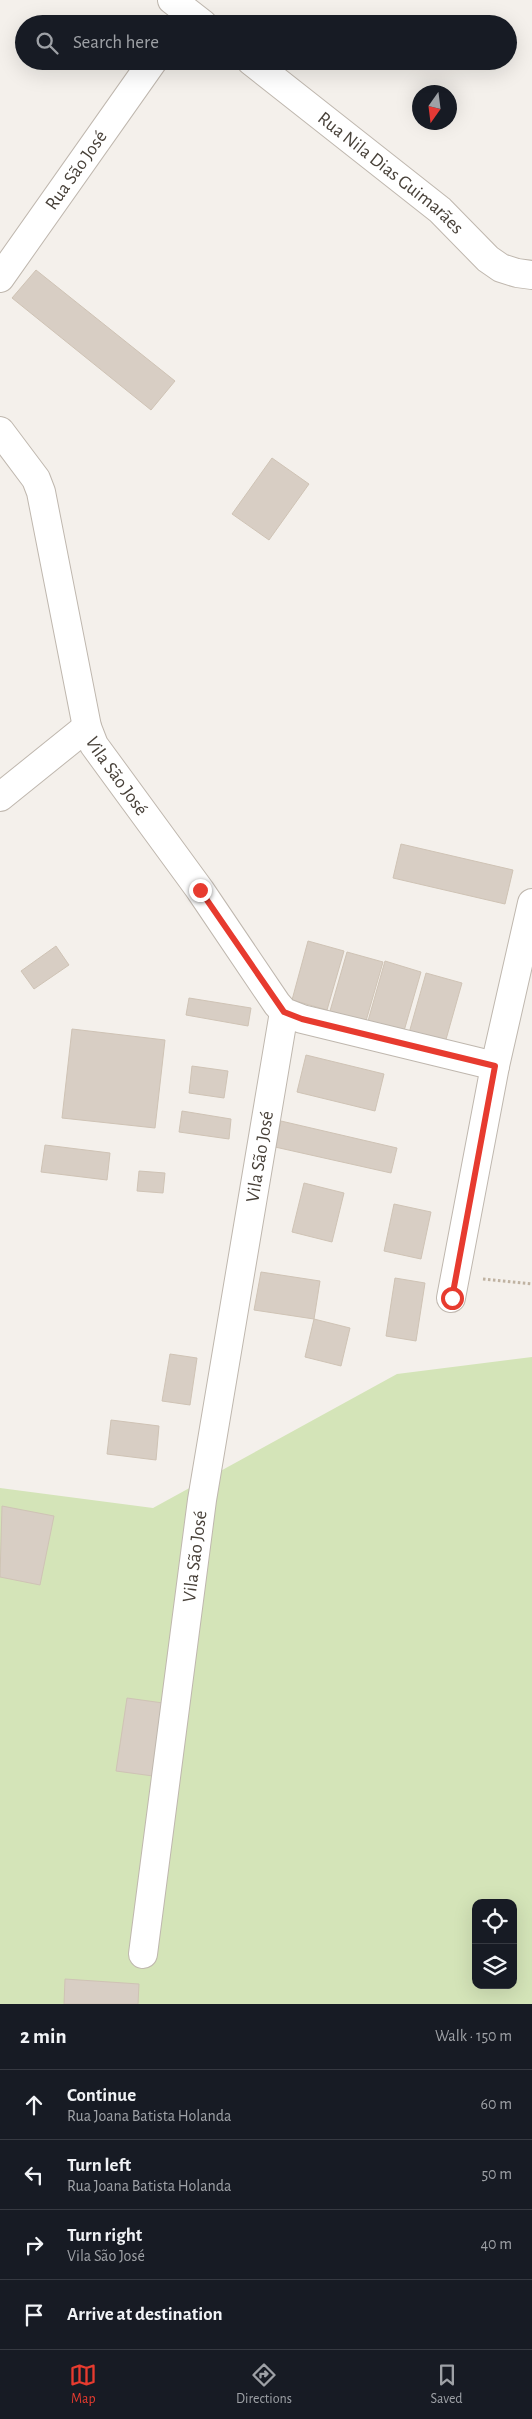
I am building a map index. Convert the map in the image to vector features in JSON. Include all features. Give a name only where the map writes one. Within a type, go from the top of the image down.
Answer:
[{"type":"street","name":"Rua São José","points":[[0,278],[147,70]]},
{"type":"street","name":"Rua Nila Dias Guimarães","points":[[262,70],[440,210],[488,259],[501,268],[532,275]]},
{"type":"street","name":"Vila São José","points":[[0,431],[36,479],[41,492],[87,727],[100,755],[200,890],[284,1012],[202,1500],[142,1954]]},
{"type":"street","points":[[0,798],[87,727]]},
{"type":"street","points":[[453,1287],[495,1066],[532,903]]},
{"type":"street","points":[[284,1012],[302,1019],[495,1066]]},
{"type":"path","points":[[453,1287],[532,1284]]},
{"type":"green space","points":[[532,1357],[532,2004],[0,2004],[0,1488],[153,1508],[397,1374]]},
{"type":"building","points":[[36,270],[175,381],[151,410],[12,298]]},
{"type":"building","points":[[272,458],[309,484],[269,540],[232,514]]},
{"type":"building","points":[[401,844],[513,870],[505,904],[393,878]]},
{"type":"building","points":[[308,941],[344,951],[327,1010],[292,1000]]},
{"type":"building","points":[[56,946],[69,965],[34,989],[21,971]]},
{"type":"building","points":[[347,952],[383,962],[366,1021],[330,1011]]},
{"type":"building","points":[[385,961],[421,972],[404,1031],[368,1021]]},
{"type":"building","points":[[426,973],[462,983],[445,1043],[409,1033]]},
{"type":"building","points":[[189,998],[251,1008],[248,1026],[186,1015]]},
{"type":"building","points":[[72,1029],[165,1040],[155,1128],[62,1118]]},
{"type":"building","points":[[306,1055],[384,1074],[375,1111],[297,1092]]},
{"type":"building","points":[[192,1066],[228,1071],[224,1098],[189,1093]]},
{"type":"building","points":[[182,1111],[231,1119],[229,1139],[179,1132]]},
{"type":"building","points":[[281,1121],[397,1148],[391,1173],[275,1147]]},
{"type":"building","points":[[45,1145],[110,1153],[107,1180],[41,1172]]},
{"type":"building","points":[[139,1171],[165,1173],[163,1193],[137,1191]]},
{"type":"building","points":[[304,1183],[344,1193],[332,1242],[292,1232]]},
{"type":"building","points":[[394,1204],[431,1212],[421,1259],[384,1251]]},
{"type":"building","points":[[261,1272],[320,1281],[314,1319],[254,1310]]},
{"type":"building","points":[[395,1278],[425,1283],[416,1341],[386,1336]]},
{"type":"building","points":[[314,1319],[350,1328],[341,1366],[305,1357]]},
{"type":"building","points":[[170,1354],[197,1358],[190,1405],[162,1401]]},
{"type":"building","points":[[111,1420],[159,1426],[156,1460],[107,1454]]},
{"type":"building","points":[[2,1506],[54,1516],[40,1585],[0,1577]]},
{"type":"building","points":[[127,1698],[163,1703],[153,1776],[116,1771]]},
{"type":"building","points":[[65,1979],[139,1984],[138,2004],[64,2004]]},
{"type":"route","points":[[200,890],[270,995],[284,1012],[302,1019],[495,1066],[452,1298]]}]
